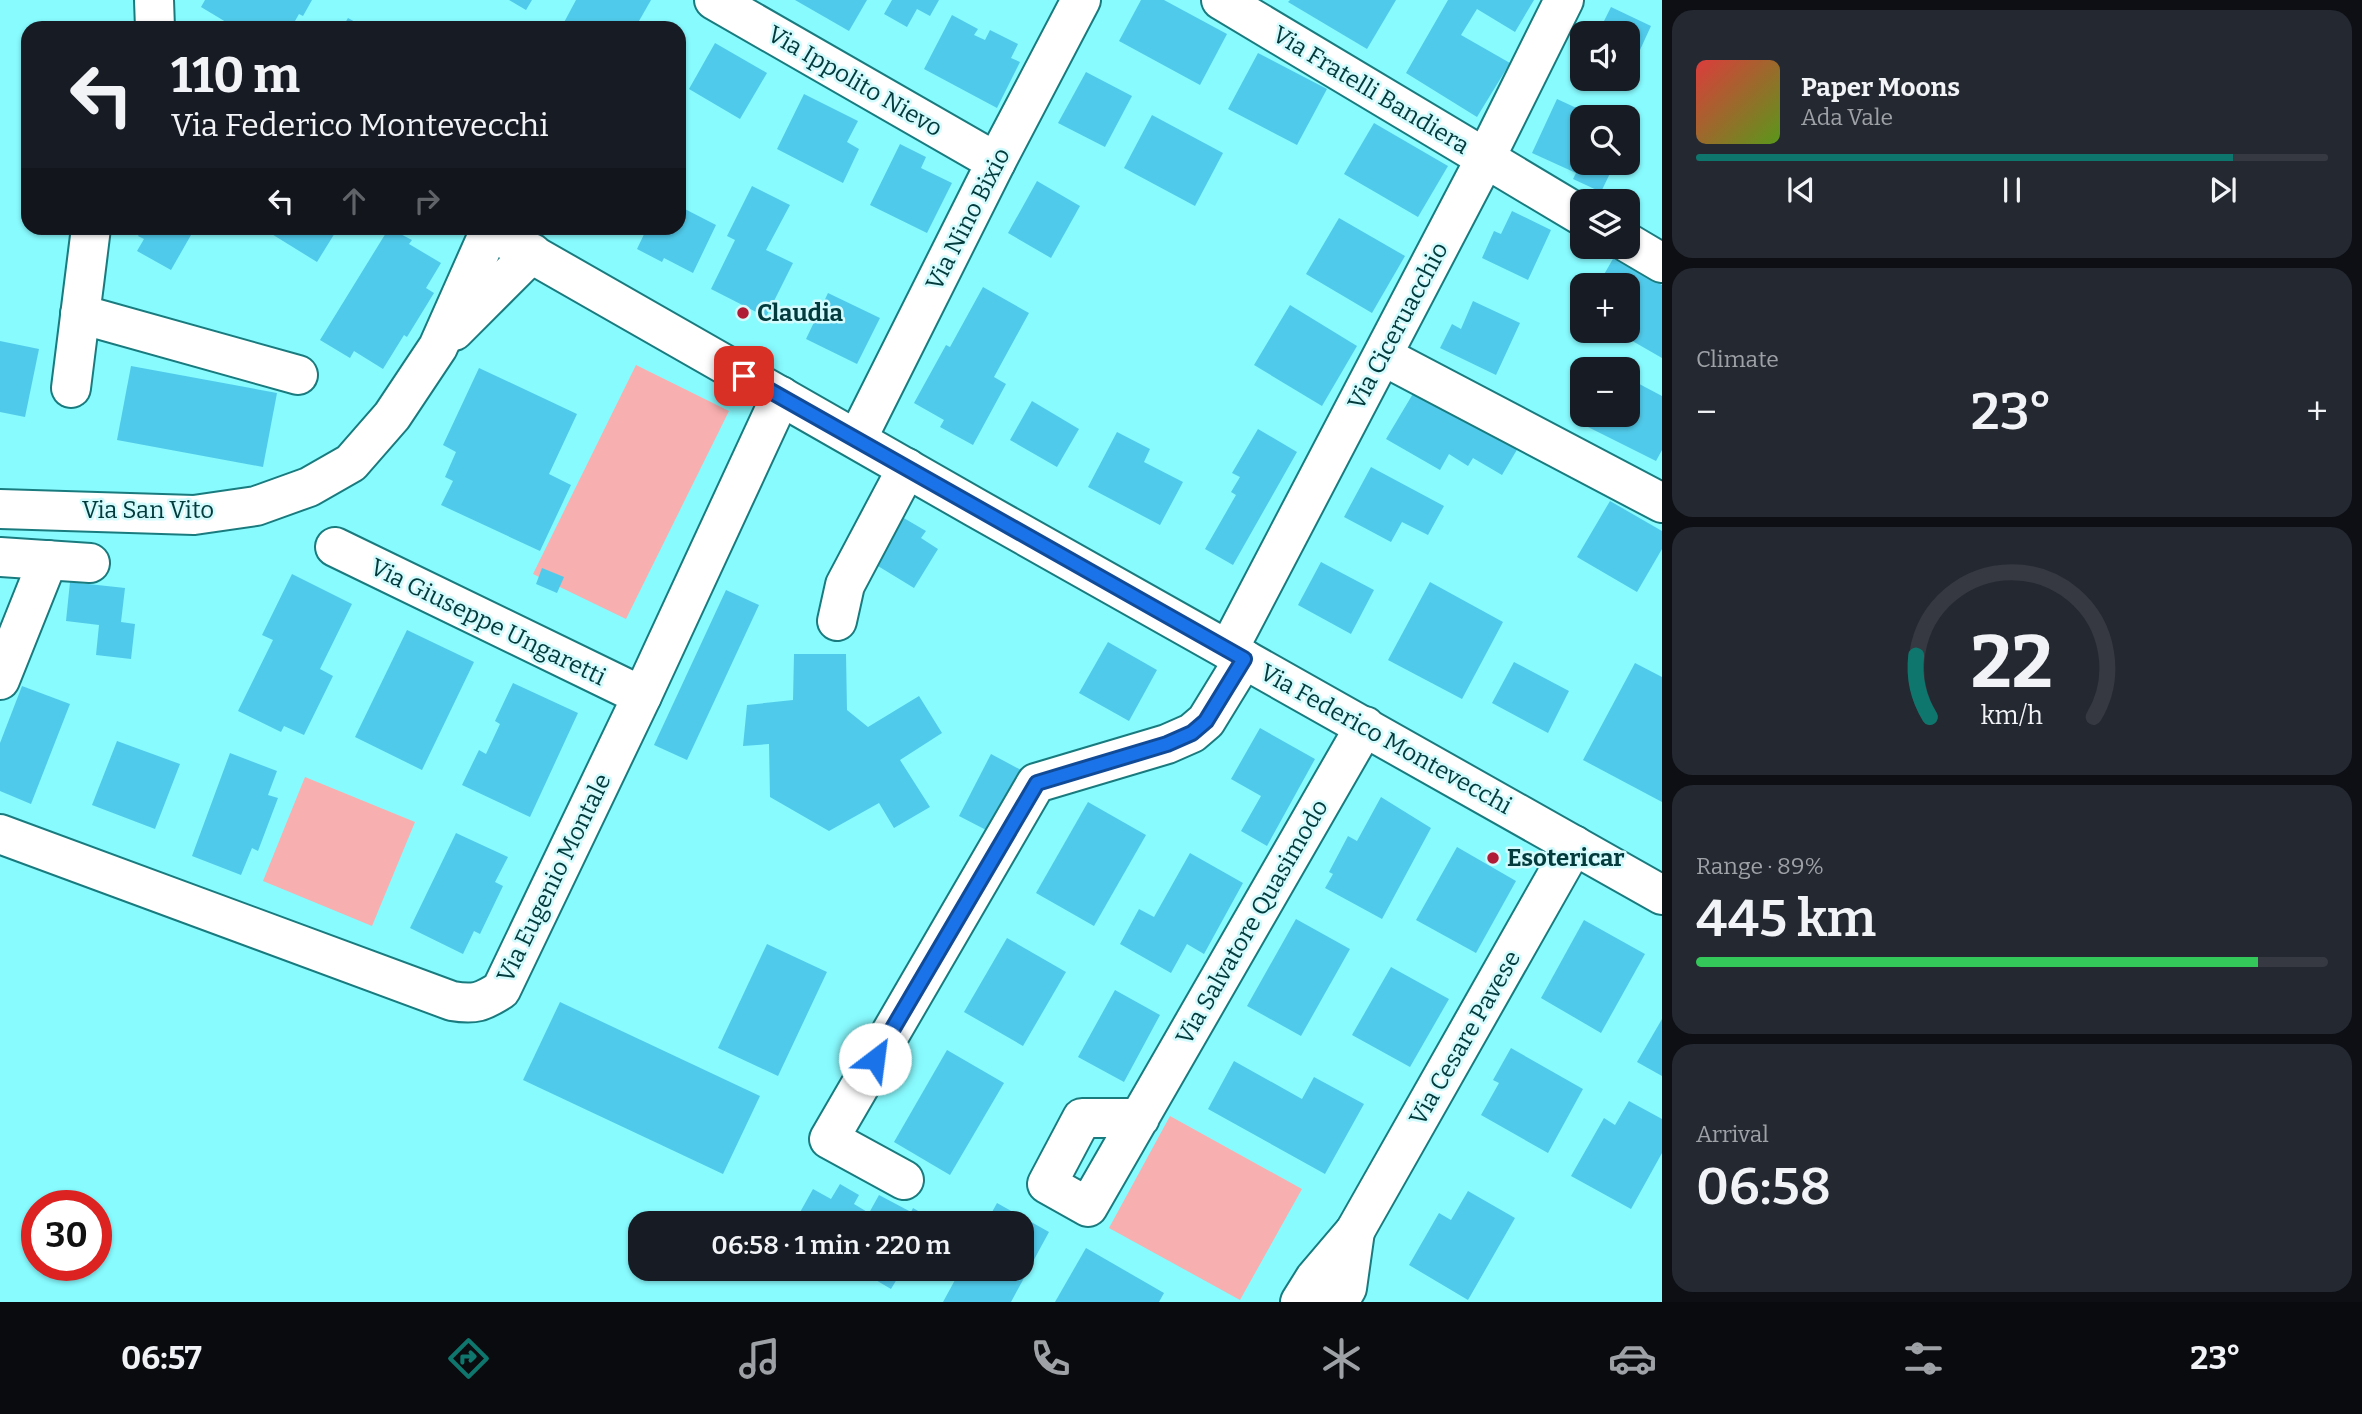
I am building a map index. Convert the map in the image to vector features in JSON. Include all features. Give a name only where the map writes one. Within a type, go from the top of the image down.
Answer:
[{"type":"street","name":"Via Ippolito Nievo","points":[[714,0],[996,162]]},
{"type":"street","name":"Via Nino Bixio","points":[[857,439],[1081,0]]},
{"type":"street","name":"Via Fratelli Bandiera","points":[[1220,0],[1570,209]]},
{"type":"street","name":"Via Ciceruacchio","points":[[904,1181],[829,1139],[1037,783],[1167,744],[1192,733],[1206,721],[1236,654],[1383,356],[1485,159],[1563,0]]},
{"type":"street","points":[[71,388],[90,235]]},
{"type":"street","name":"Via San Vito","points":[[0,509],[194,515],[256,506],[309,487],[351,463],[393,416],[438,347],[485,235]]},
{"type":"street","name":"Via Federico Montevecchi","points":[[499,235],[1662,895]]},
{"type":"street","points":[[1640,250],[1662,263]]},
{"type":"street","name":"Via San Vito","points":[[438,347],[533,253]]},
{"type":"street","points":[[80,314],[298,375]]},
{"type":"street","points":[[1383,356],[1662,503]]},
{"type":"street","name":"Via Eugenio Montale","points":[[0,834],[452,1001],[471,1005],[486,1000],[501,990],[642,696],[780,396]]},
{"type":"street","points":[[837,621],[845,585],[907,468]]},
{"type":"street","name":"Via Giuseppe Ungaretti","points":[[335,547],[642,696]]},
{"type":"street","points":[[0,557],[90,563]]},
{"type":"street","points":[[0,680],[48,560]]},
{"type":"street","name":"Via Salvatore Quasimodo","points":[[1140,1118],[1365,726]]},
{"type":"street","name":"Via Cesare Pavese","points":[[1300,1302],[1315,1278],[1355,1231],[1574,845]]},
{"type":"street","name":"Via Cesare Pavese","points":[[1339,1302],[1347,1289],[1355,1231]]},
{"type":"shaded area","points":[[636,365],[729,411],[626,619],[533,574]]},
{"type":"shaded area","points":[[305,777],[415,822],[372,926],[263,881]]},
{"type":"shaded area","points":[[1170,1116],[1302,1189],[1240,1300],[1109,1228]]},
{"type":"building","points":[[205,0],[312,0],[303,16],[299,14],[295,21],[224,21],[201,7]]},
{"type":"building","points":[[509,0],[532,0],[526,10]]},
{"type":"building","points":[[576,0],[651,0],[639,21],[565,21]]},
{"type":"building","points":[[795,0],[867,0],[849,31]]},
{"type":"building","points":[[892,0],[939,0],[930,16],[917,9],[907,27],[884,14]]},
{"type":"building","points":[[1141,0],[1164,0],[1227,34],[1200,85],[1119,41]]},
{"type":"building","points":[[1396,0],[1367,49],[1288,2]]},
{"type":"building","points":[[1448,0],[1534,0],[1515,32],[1477,9],[1461,35],[1510,63],[1477,117],[1406,73]]},
{"type":"building","points":[[1611,7],[1651,26],[1640,50],[1640,21],[1604,21]]},
{"type":"building","points":[[952,15],[978,29],[974,35],[985,40],[990,30],[1018,44],[1011,58],[1020,62],[997,108],[924,69]]},
{"type":"building","points":[[715,43],[767,73],[740,119],[689,89]]},
{"type":"building","points":[[1258,53],[1327,89],[1297,145],[1228,109]]},
{"type":"building","points":[[1086,72],[1132,96],[1105,147],[1058,123]]},
{"type":"building","points":[[804,94],[858,121],[847,142],[859,149],[843,183],[777,149]]},
{"type":"building","points":[[1557,99],[1570,105],[1570,170],[1532,153]]},
{"type":"building","points":[[1152,115],[1223,153],[1195,206],[1124,168]]},
{"type":"building","points":[[1374,123],[1448,166],[1418,217],[1344,174]]},
{"type":"building","points":[[900,144],[926,157],[921,168],[952,183],[927,233],[870,205]]},
{"type":"building","points":[[1575,175],[1609,175],[1602,189],[1595,189],[1573,179]]},
{"type":"building","points":[[1037,181],[1080,206],[1051,258],[1008,233]]},
{"type":"building","points":[[752,186],[790,205],[766,250],[793,263],[766,317],[711,289],[735,240],[727,236]]},
{"type":"building","points":[[686,210],[716,225],[693,273],[664,258],[662,262],[637,249],[644,235],[686,235]]},
{"type":"building","points":[[1512,211],[1551,230],[1528,280],[1482,258],[1494,231],[1501,234]]},
{"type":"building","points":[[1339,218],[1405,256],[1372,313],[1306,274]]},
{"type":"building","points":[[191,235],[171,270],[137,251],[144,239],[138,236]]},
{"type":"building","points":[[273,235],[334,235],[317,262]]},
{"type":"building","points":[[385,235],[402,235],[412,240],[409,244],[441,263],[426,288],[434,293],[383,369],[354,351],[350,358],[320,340]]},
{"type":"building","points":[[1613,259],[1617,259],[1662,285],[1662,358],[1636,343],[1640,343],[1640,273],[1605,273]]},
{"type":"building","points":[[983,287],[1029,313],[994,377],[1006,384],[973,445],[940,427],[944,420],[914,403],[946,345],[950,347]]},
{"type":"building","points":[[828,293],[880,318],[857,364],[806,339]]},
{"type":"building","points":[[1473,301],[1520,323],[1496,375],[1440,348],[1452,324],[1461,329]]},
{"type":"building","points":[[1290,305],[1357,346],[1322,406],[1254,365]]},
{"type":"building","points":[[0,341],[39,349],[25,417],[0,412]]},
{"type":"building","points":[[131,366],[277,393],[263,467],[117,440]]},
{"type":"building","points":[[479,368],[577,414],[549,474],[571,485],[540,551],[441,505],[453,481],[445,477],[456,452],[443,445]]},
{"type":"building","points":[[1640,384],[1662,396],[1662,450],[1656,461],[1588,427],[1640,427]]},
{"type":"building","points":[[1414,392],[1518,448],[1502,475],[1473,458],[1468,466],[1449,454],[1440,470],[1386,439]]},
{"type":"building","points":[[1032,401],[1079,429],[1057,467],[1010,440]]},
{"type":"building","points":[[1258,429],[1297,452],[1233,565],[1205,549],[1236,495],[1231,492],[1240,477],[1232,473]]},
{"type":"building","points":[[1117,432],[1150,449],[1144,462],[1183,482],[1160,525],[1088,487]]},
{"type":"building","points":[[1371,467],[1444,506],[1428,535],[1402,522],[1391,542],[1344,517]]},
{"type":"building","points":[[1610,501],[1662,531],[1662,549],[1637,592],[1577,557]]},
{"type":"building","points":[[902,517],[926,531],[921,538],[938,549],[914,588],[873,563]]},
{"type":"building","points":[[1321,562],[1374,590],[1351,634],[1298,605]]},
{"type":"building","points":[[542,568],[564,577],[557,593],[536,584]]},
{"type":"building","points":[[292,574],[352,604],[320,669],[333,676],[304,735],[284,726],[281,732],[238,711],[273,640],[262,635]]},
{"type":"building","points":[[70,582],[125,588],[121,622],[135,624],[131,659],[96,655],[99,625],[66,621]]},
{"type":"building","points":[[1430,582],[1503,622],[1462,699],[1388,660]]},
{"type":"building","points":[[726,590],[759,605],[687,760],[654,745]]},
{"type":"building","points":[[407,630],[474,662],[422,770],[355,737]]},
{"type":"building","points":[[1108,642],[1157,670],[1129,721],[1079,693]]},
{"type":"building","points":[[794,654],[846,654],[847,710],[868,727],[919,696],[942,733],[900,760],[930,807],[894,828],[879,803],[829,831],[770,797],[769,744],[743,746],[747,705],[793,700]]},
{"type":"building","points":[[1514,662],[1569,691],[1548,733],[1492,703]]},
{"type":"building","points":[[1635,663],[1662,677],[1662,802],[1583,760]]},
{"type":"building","points":[[513,683],[578,713],[530,817],[462,785],[479,750],[486,754],[500,724],[495,721]]},
{"type":"building","points":[[22,686],[70,704],[31,804],[0,791],[0,743]]},
{"type":"building","points":[[1260,728],[1315,759],[1267,846],[1241,831],[1261,796],[1231,779]]},
{"type":"building","points":[[117,741],[180,764],[155,829],[92,805]]},
{"type":"building","points":[[230,753],[277,771],[268,795],[278,798],[258,851],[252,848],[241,875],[192,856]]},
{"type":"building","points":[[991,754],[1021,770],[990,832],[959,816]]},
{"type":"building","points":[[1381,797],[1431,828],[1382,919],[1325,888],[1333,874],[1329,872],[1348,836],[1357,841]]},
{"type":"building","points":[[1088,802],[1146,835],[1094,926],[1036,893]]},
{"type":"building","points":[[456,833],[508,857],[495,882],[503,886],[480,934],[474,931],[463,954],[410,928]]},
{"type":"building","points":[[1457,847],[1516,881],[1476,953],[1416,920]]},
{"type":"building","points":[[1190,853],[1243,883],[1204,954],[1187,944],[1171,973],[1120,944],[1139,909],[1154,917]]},
{"type":"building","points":[[1296,919],[1350,949],[1301,1036],[1247,1006]]},
{"type":"building","points":[[1584,920],[1645,954],[1601,1033],[1541,998]]},
{"type":"building","points":[[1007,938],[1066,972],[1023,1046],[964,1012]]},
{"type":"building","points":[[767,944],[827,972],[778,1076],[718,1048]]},
{"type":"building","points":[[1391,967],[1449,999],[1410,1067],[1352,1035]]},
{"type":"building","points":[[1115,990],[1160,1015],[1124,1082],[1078,1057]]},
{"type":"building","points":[[560,1002],[760,1096],[723,1174],[523,1080]]},
{"type":"building","points":[[1662,1019],[1662,1076],[1637,1062]]},
{"type":"building","points":[[1511,1048],[1583,1089],[1548,1153],[1481,1115],[1499,1083],[1493,1080]]},
{"type":"building","points":[[947,1050],[1004,1083],[950,1175],[894,1142]]},
{"type":"building","points":[[1234,1061],[1302,1099],[1314,1077],[1364,1104],[1325,1174],[1208,1109]]},
{"type":"building","points":[[1629,1101],[1662,1119],[1662,1153],[1631,1209],[1571,1176],[1604,1118],[1615,1125]]},
{"type":"building","points":[[840,1184],[859,1195],[854,1204],[866,1211],[801,1211],[813,1189],[831,1199]]},
{"type":"building","points":[[1468,1191],[1515,1218],[1468,1300],[1409,1265],[1439,1213],[1451,1220]]},
{"type":"building","points":[[879,1195],[909,1211],[870,1211]]},
{"type":"building","points":[[997,1203],[1011,1211],[993,1211]]},
{"type":"building","points":[[1034,1224],[1049,1232],[1034,1260]]},
{"type":"building","points":[[1086,1248],[1164,1293],[1159,1302],[1055,1302]]},
{"type":"building","points":[[877,1281],[896,1281],[891,1289]]},
{"type":"building","points":[[954,1281],[1022,1281],[1011,1302],[943,1302]]},
{"type":"place","name":"Claudia","points":[[743,313]]},
{"type":"place","name":"Esotericar","points":[[1493,858]]},
{"type":"route","points":[[744,376],[1244,659],[1206,721],[1192,733],[1167,744],[1037,783],[875,1059]]}]
